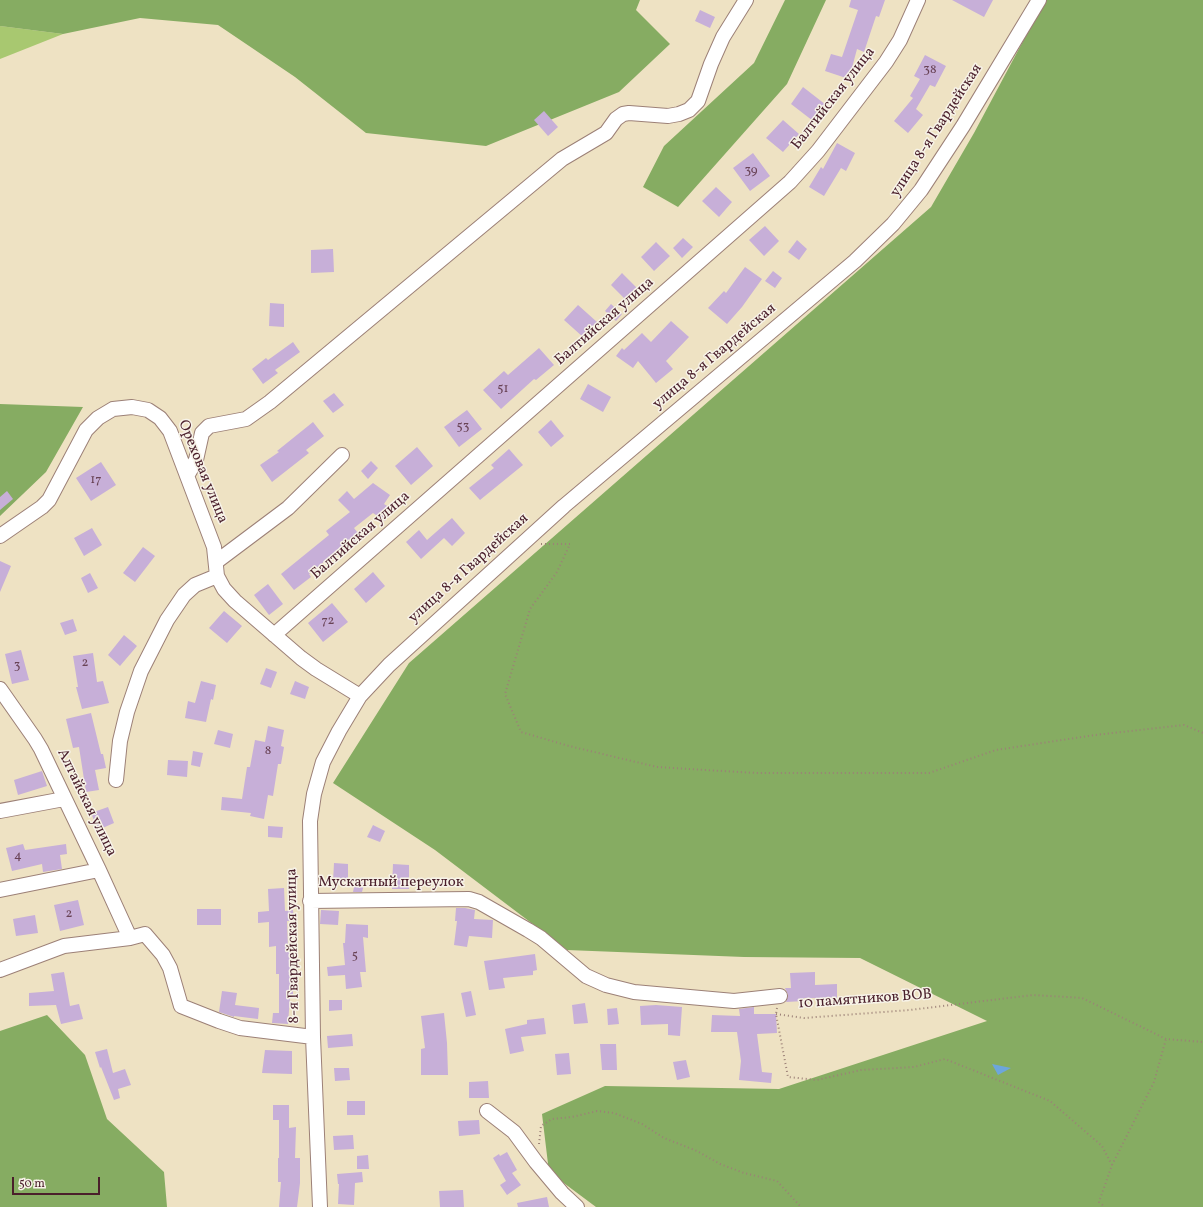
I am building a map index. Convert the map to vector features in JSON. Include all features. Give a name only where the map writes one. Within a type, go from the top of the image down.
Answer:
[{"type":"street","points":[[187,476],[196,460],[202,433],[209,426],[246,418],[270,402],[562,159],[606,133],[616,119],[623,114],[629,113],[668,116],[680,114],[689,110],[698,101],[711,64],[723,37],[746,0]]},
{"type":"street","name":"Балтийская улица","points":[[274,635],[790,182],[831,135],[886,62],[900,40],[918,0]]},
{"type":"street","name":"улица 8-я Гвардейская","points":[[360,696],[389,665],[564,506],[854,261],[893,224],[921,190],[963,126],[1039,0]]},
{"type":"street","name":"Ореховая улица","points":[[0,536],[42,507],[49,500],[86,430],[98,418],[113,409],[132,406],[148,410],[160,418],[170,431],[214,547],[217,569],[224,589],[235,601],[301,658],[360,696]]},
{"type":"street","points":[[116,780],[120,741],[127,712],[141,671],[167,620],[184,595],[195,584],[217,569],[288,508],[342,455]]},
{"type":"street","name":"Алтайская улица","points":[[1,692],[35,739],[99,870],[130,938]]},
{"type":"street","name":"8-я Гвардейская улица","points":[[320,1207],[313,1037],[310,820],[314,794],[323,762],[339,731],[360,696]]},
{"type":"street","points":[[0,811],[64,799]]},
{"type":"street","points":[[0,890],[99,870]]},
{"type":"street","name":"Мускатный переулок","points":[[310,901],[469,899],[480,902],[541,938],[586,976],[606,985],[634,992],[734,1001],[780,996]]},
{"type":"street","points":[[0,970],[64,946],[130,938],[144,934],[163,955],[170,968],[181,1006],[240,1028],[313,1037]]},
{"type":"street","points":[[487,1111],[514,1132],[536,1162],[562,1193],[577,1207]]},
{"type":"path","points":[[522,544],[570,544],[558,572],[530,608],[505,694],[521,732],[570,746],[656,766],[756,773],[929,772],[996,750],[1094,735],[1184,725],[1203,733]]},
{"type":"path","name":"10 памятников ВОВ","points":[[1112,1164],[1102,1146],[1050,1102],[945,1059],[914,1067],[861,1070],[817,1080],[788,1077],[776,1014],[804,1018],[910,1010],[1032,995],[1082,998],[1166,1039],[1203,1042]]},
{"type":"path","points":[[1105,1207],[1098,1202],[1112,1164],[1154,1082],[1166,1039]]},
{"type":"path","points":[[536,1162],[541,1126],[552,1119],[572,1117],[597,1111],[614,1113],[642,1124],[664,1138],[697,1151],[720,1164],[744,1173],[777,1181],[801,1207]]},
{"type":"green space","points":[[0,0],[640,0],[636,10],[670,44],[619,92],[486,146],[366,133],[295,77],[218,25],[140,18],[63,34],[0,26]]},
{"type":"green space","points":[[785,0],[826,0],[787,84],[678,207],[643,187],[664,146],[754,63]]},
{"type":"green space","points":[[1045,0],[1203,0],[1203,1207],[596,1207],[549,1172],[542,1114],[605,1086],[779,1089],[987,1021],[860,958],[744,957],[567,950],[435,850],[333,783],[409,663],[931,207],[974,133]]},
{"type":"green space","points":[[0,26],[63,34],[0,59]]},
{"type":"green space","points":[[0,404],[83,407],[46,472],[0,516]]},
{"type":"green space","points":[[47,1015],[85,1055],[107,1119],[164,1172],[167,1207],[0,1207],[0,1031]]},
{"type":"water","points":[[992,1064],[1011,1068],[998,1075]]},
{"type":"building","points":[[851,0],[885,0],[879,17],[876,16],[864,52],[857,49],[849,79],[825,71],[831,54],[842,57],[858,10],[849,7]]},
{"type":"building","points":[[952,0],[993,0],[984,17]]},
{"type":"building","points":[[700,10],[715,17],[710,28],[695,21]]},
{"type":"building","points":[[925,55],[946,66],[935,87],[930,85],[916,109],[923,115],[908,133],[894,121],[913,98],[910,96],[920,79],[914,76]]},
{"type":"building","points":[[803,87],[830,108],[817,124],[791,104]]},
{"type":"building","points":[[544,111],[558,127],[548,136],[534,120]]},
{"type":"building","points":[[783,120],[799,134],[783,152],[766,138]]},
{"type":"building","points":[[837,143],[855,153],[846,171],[841,168],[824,196],[809,187],[821,167],[823,169]]},
{"type":"building","points":[[753,153],[770,176],[750,191],[733,168]]},
{"type":"building","points":[[716,187],[732,202],[719,217],[702,201]]},
{"type":"building","points":[[765,226],[779,241],[764,256],[749,240]]},
{"type":"building","points":[[683,238],[693,247],[682,258],[673,248]]},
{"type":"building","points":[[797,240],[807,249],[799,260],[788,252]]},
{"type":"building","points":[[656,242],[670,256],[654,271],[641,257]]},
{"type":"building","points":[[333,249],[334,272],[311,273],[311,250]]},
{"type":"building","points":[[745,267],[762,279],[742,307],[727,324],[708,308],[724,291],[726,293]]},
{"type":"building","points":[[773,271],[782,278],[775,288],[765,281]]},
{"type":"building","points":[[622,273],[637,288],[625,299],[611,285]]},
{"type":"building","points":[[270,303],[284,304],[284,327],[269,326]]},
{"type":"building","points":[[611,304],[622,314],[616,321],[605,311]]},
{"type":"building","points":[[578,305],[597,322],[583,337],[564,320]]},
{"type":"building","points":[[671,321],[689,337],[666,361],[673,369],[656,383],[638,361],[633,368],[616,356],[622,348],[624,350],[642,333],[651,342]]},
{"type":"building","points":[[293,342],[300,352],[275,370],[278,373],[263,384],[252,369],[266,358],[268,360]]},
{"type":"building","points":[[539,348],[554,365],[536,380],[534,379],[501,409],[483,390],[504,371],[508,375]]},
{"type":"building","points":[[588,384],[611,397],[603,412],[580,399]]},
{"type":"building","points":[[334,393],[344,405],[333,413],[323,401]]},
{"type":"building","points":[[467,410],[482,429],[459,447],[444,427]]},
{"type":"building","points":[[551,420],[564,436],[551,447],[538,432]]},
{"type":"building","points":[[313,422],[324,436],[306,450],[309,453],[272,482],[260,465],[279,452],[277,451]]},
{"type":"building","points":[[417,447],[433,466],[411,485],[395,466]]},
{"type":"building","points":[[509,449],[523,465],[480,500],[469,488],[494,468],[491,465]]},
{"type":"building","points":[[371,461],[378,468],[368,479],[361,471]]},
{"type":"building","points":[[101,462],[116,485],[91,501],[76,478]]},
{"type":"building","points":[[373,483],[390,495],[384,504],[392,509],[385,521],[373,513],[354,528],[361,537],[342,552],[340,549],[309,574],[311,577],[294,590],[281,574],[329,535],[326,531],[350,512],[338,500],[347,491],[354,499]]},
{"type":"building","points":[[7,491],[13,499],[0,510],[0,497]]},
{"type":"building","points":[[452,518],[465,533],[452,546],[444,538],[421,559],[406,542],[419,530],[427,540]]},
{"type":"building","points":[[92,528],[102,545],[84,556],[74,538]]},
{"type":"building","points":[[143,547],[155,556],[135,582],[123,573]]},
{"type":"building","points":[[0,561],[11,566],[0,592]]},
{"type":"building","points":[[373,572],[385,586],[366,603],[354,589]]},
{"type":"building","points":[[90,573],[98,588],[88,593],[81,578]]},
{"type":"building","points":[[268,584],[283,604],[269,615],[254,595]]},
{"type":"building","points":[[332,603],[348,622],[323,642],[308,623]]},
{"type":"building","points":[[224,611],[242,626],[227,643],[209,628]]},
{"type":"building","points":[[73,619],[77,631],[65,635],[60,623]]},
{"type":"building","points":[[124,635],[137,646],[120,666],[108,655]]},
{"type":"building","points":[[21,650],[29,680],[12,684],[5,654]]},
{"type":"building","points":[[93,653],[97,682],[103,681],[109,703],[82,709],[76,687],[78,687],[73,656]]},
{"type":"building","points":[[266,668],[277,672],[271,688],[260,684]]},
{"type":"building","points":[[201,681],[216,685],[206,722],[185,718],[188,701],[195,703]]},
{"type":"building","points":[[295,681],[309,687],[305,699],[290,694]]},
{"type":"building","points":[[91,713],[106,768],[95,770],[99,790],[86,792],[79,747],[73,748],[66,719]]},
{"type":"building","points":[[268,726],[284,730],[281,746],[284,747],[281,764],[278,764],[273,796],[268,795],[264,819],[250,816],[251,813],[221,810],[222,797],[242,799],[247,767],[250,767],[255,740],[265,742]]},
{"type":"building","points":[[218,730],[233,734],[230,748],[214,744]]},
{"type":"building","points":[[193,751],[203,753],[200,767],[191,765]]},
{"type":"building","points":[[168,760],[188,761],[187,777],[167,775]]},
{"type":"building","points":[[42,771],[47,786],[18,795],[14,780]]},
{"type":"building","points":[[108,807],[114,823],[98,830],[91,813]]},
{"type":"building","points":[[373,825],[385,831],[380,842],[367,837]]},
{"type":"building","points":[[268,826],[283,827],[282,838],[268,837]]},
{"type":"building","points":[[23,844],[25,850],[66,844],[67,854],[60,855],[62,869],[43,872],[42,864],[12,871],[6,848]]},
{"type":"building","points":[[334,863],[348,864],[348,882],[333,882]]},
{"type":"building","points":[[393,864],[409,865],[409,889],[392,889]]},
{"type":"building","points":[[356,878],[365,881],[362,892],[353,892]]},
{"type":"building","points":[[284,888],[285,911],[293,910],[294,921],[287,921],[288,949],[293,949],[293,997],[290,997],[288,1024],[272,1023],[273,1013],[279,1013],[279,974],[276,974],[276,946],[269,947],[269,922],[258,923],[258,912],[269,911],[268,889]]},
{"type":"building","points":[[78,900],[84,925],[60,931],[54,905]]},
{"type":"building","points":[[456,908],[475,910],[474,919],[493,920],[492,938],[469,936],[467,947],[454,945],[457,921],[455,921]]},
{"type":"building","points":[[197,909],[221,909],[221,925],[197,925]]},
{"type":"building","points":[[321,910],[339,911],[338,925],[320,924]]},
{"type":"building","points":[[35,915],[38,933],[16,936],[13,919]]},
{"type":"building","points":[[346,924],[368,925],[368,938],[363,937],[366,972],[360,972],[362,987],[346,989],[345,975],[328,976],[327,967],[345,965],[343,943],[345,943]]},
{"type":"building","points":[[535,954],[537,970],[533,971],[533,975],[503,978],[505,988],[489,990],[484,961]]},
{"type":"building","points":[[64,972],[70,1006],[79,1004],[83,1019],[61,1024],[56,1005],[29,1006],[29,993],[54,991],[51,974]]},
{"type":"building","points":[[815,972],[815,985],[837,984],[837,998],[804,998],[804,1001],[786,1002],[788,995],[785,988],[791,988],[790,973]]},
{"type":"building","points":[[222,991],[237,993],[235,1005],[259,1008],[258,1019],[234,1017],[219,1012]]},
{"type":"building","points":[[471,991],[476,1015],[466,1017],[461,993]]},
{"type":"building","points":[[329,1000],[342,1000],[342,1010],[329,1011]]},
{"type":"building","points":[[585,1003],[588,1023],[574,1024],[572,1005]]},
{"type":"building","points":[[656,1005],[682,1007],[680,1036],[668,1035],[668,1024],[641,1025],[640,1006]]},
{"type":"building","points":[[754,1007],[754,1014],[776,1014],[777,1033],[757,1034],[762,1072],[772,1073],[771,1083],[739,1080],[741,1061],[737,1032],[711,1032],[712,1015],[740,1016],[739,1009]]},
{"type":"building","points":[[617,1008],[619,1024],[608,1025],[607,1009]]},
{"type":"building","points":[[444,1013],[448,1075],[421,1075],[421,1049],[425,1048],[421,1016]]},
{"type":"building","points":[[544,1018],[546,1034],[521,1037],[524,1051],[510,1054],[505,1029],[527,1024],[527,1020]]},
{"type":"building","points":[[352,1034],[353,1046],[328,1048],[327,1036]]},
{"type":"building","points":[[600,1044],[616,1044],[617,1070],[602,1070]]},
{"type":"building","points":[[107,1049],[113,1073],[125,1069],[131,1085],[118,1089],[120,1098],[114,1100],[101,1067],[100,1068],[95,1052]]},
{"type":"building","points":[[265,1050],[292,1051],[292,1074],[262,1073]]},
{"type":"building","points":[[569,1053],[571,1074],[557,1075],[555,1054]]},
{"type":"building","points":[[686,1060],[690,1077],[677,1080],[673,1062]]},
{"type":"building","points":[[334,1068],[349,1068],[350,1080],[335,1081]]},
{"type":"building","points":[[488,1081],[489,1098],[469,1098],[469,1082]]},
{"type":"building","points":[[347,1101],[365,1101],[365,1115],[347,1115]]},
{"type":"building","points":[[273,1105],[289,1105],[289,1128],[296,1127],[295,1158],[300,1158],[300,1183],[297,1207],[279,1207],[281,1182],[278,1182],[279,1120],[273,1120]]},
{"type":"building","points":[[479,1120],[480,1134],[459,1136],[458,1121]]},
{"type":"building","points":[[353,1135],[354,1149],[334,1150],[333,1136]]},
{"type":"building","points":[[507,1152],[517,1170],[512,1173],[521,1185],[507,1195],[500,1185],[506,1181],[493,1158],[499,1154],[500,1156]]},
{"type":"building","points":[[368,1155],[369,1169],[357,1169],[357,1156]]},
{"type":"building","points":[[362,1172],[363,1182],[355,1183],[354,1205],[338,1204],[339,1184],[337,1174]]},
{"type":"building","points":[[463,1190],[464,1207],[440,1207],[439,1191]]},
{"type":"building","points":[[547,1197],[549,1207],[518,1207],[517,1203]]}]
